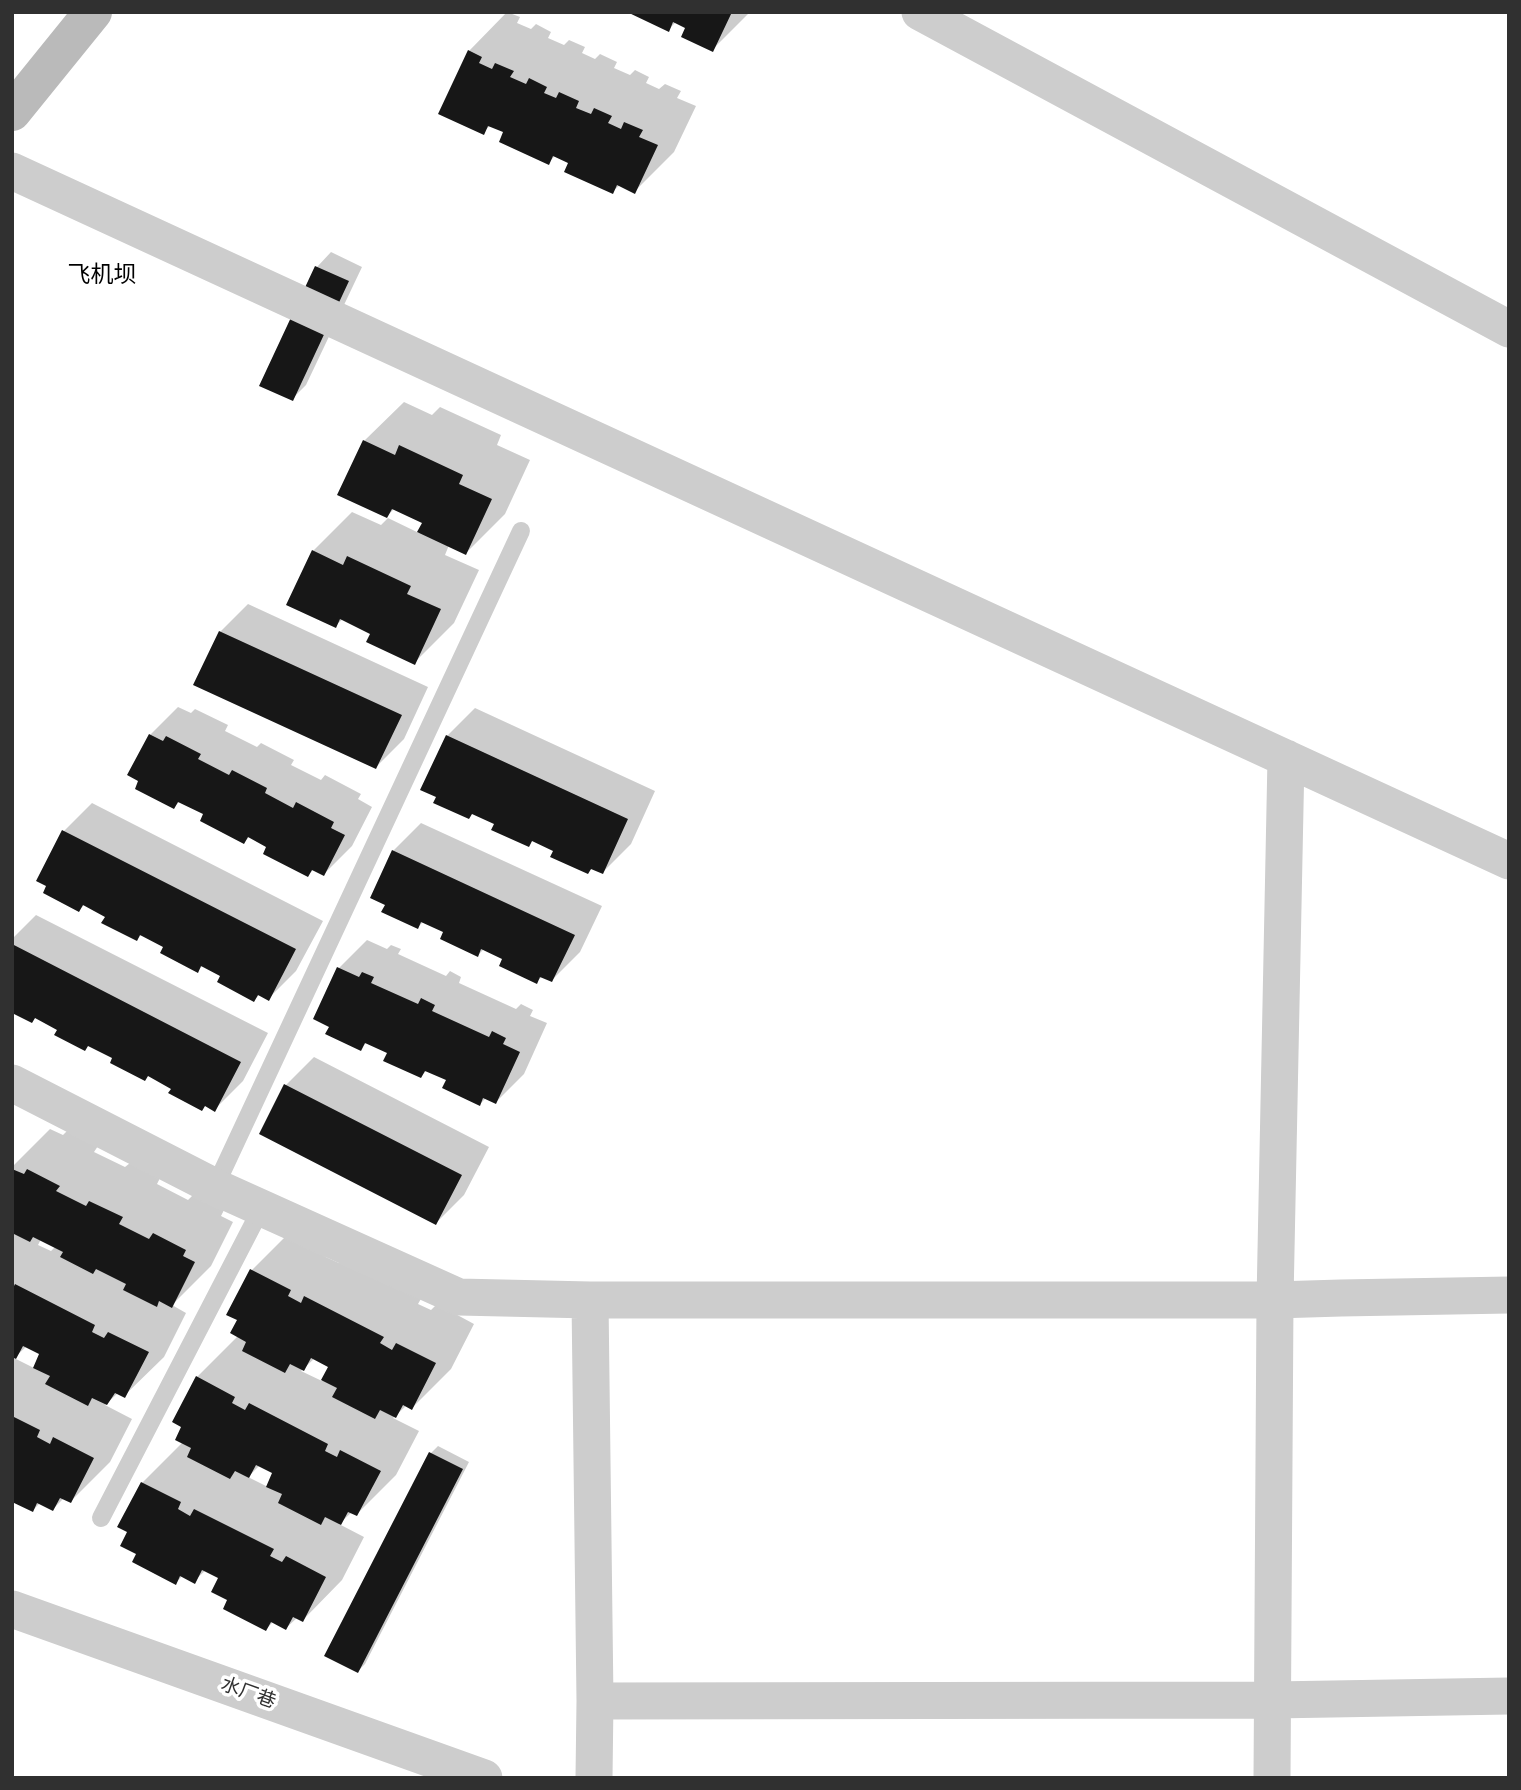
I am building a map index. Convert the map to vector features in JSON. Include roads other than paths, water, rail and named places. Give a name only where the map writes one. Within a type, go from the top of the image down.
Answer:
[{"type":"main road","points":[[12,112],[93,12]]},
{"type":"street","points":[[920,12],[1509,330]]},
{"type":"street","points":[[12,171],[1509,861]]},
{"type":"street","points":[[1272,1778],[1275,1300],[1286,758]]},
{"type":"street","points":[[12,1083],[215,1187],[459,1297],[590,1300],[1275,1300],[1509,1295]]},
{"type":"street","points":[[590,1300],[594,1778]]},
{"type":"street","name":"水厂巷","points":[[12,1609],[485,1778]]},
{"type":"street","points":[[595,1701],[1273,1700],[1509,1696]]},
{"type":"lane","points":[[215,1187],[521,531]]},
{"type":"lane","points":[[101,1518],[261,1209]]},
{"type":"district","name":"飞机坝","points":[[102,276]]}]
